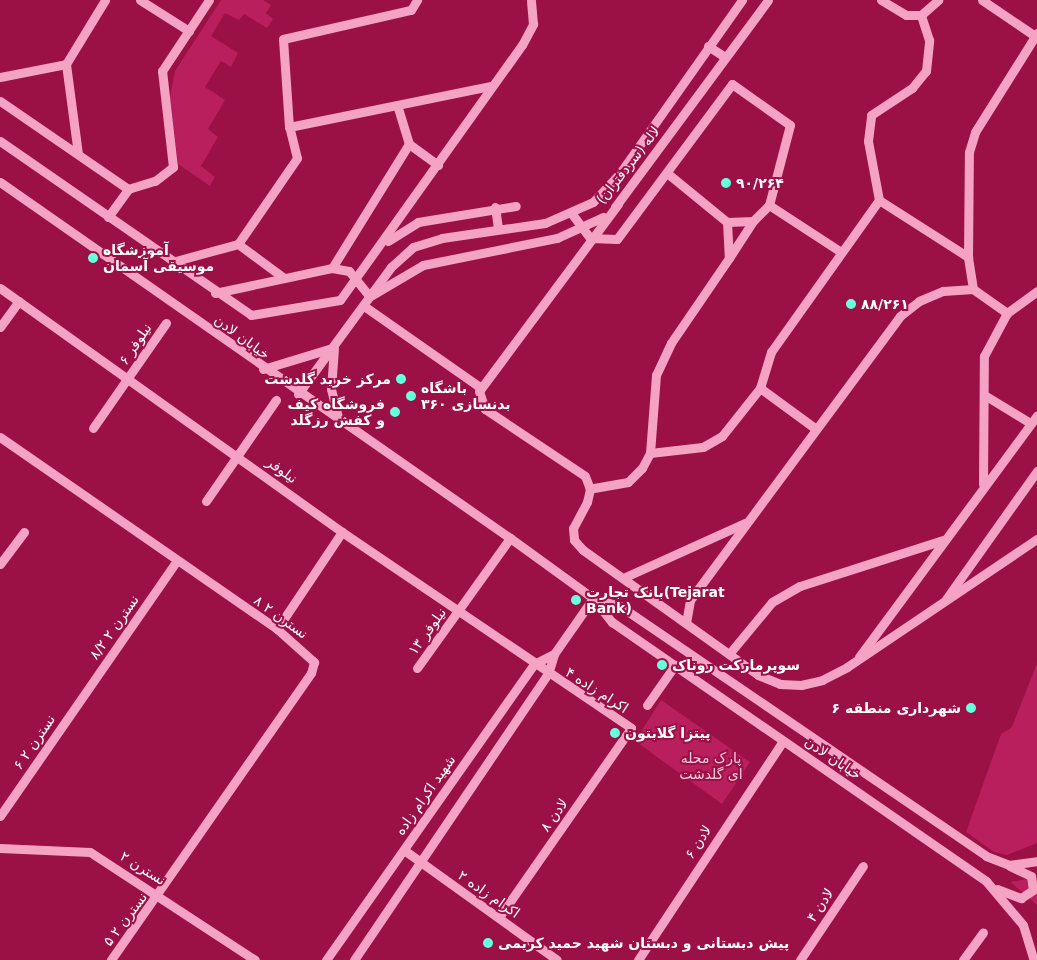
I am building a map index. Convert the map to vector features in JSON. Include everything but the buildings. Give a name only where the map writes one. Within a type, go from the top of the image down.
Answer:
[{"type":"street","points":[[78,154],[66,64],[105,0]]},
{"type":"street","points":[[140,0],[188,31]]},
{"type":"street","points":[[108,217],[128,189],[155,181],[173,167],[162,71],[210,0]]},
{"type":"street","points":[[172,262],[238,244],[297,158],[290,127],[283,39],[410,10],[417,0]]},
{"type":"street","points":[[0,141],[215,293],[251,315],[340,300],[383,245],[533,24],[531,0]]},
{"type":"street","name":"لاله (سردفتران)","points":[[298,394],[363,308],[390,267],[413,248],[572,214],[593,202],[620,173],[742,0]]},
{"type":"street","name":"لاله (سردفتران)","points":[[370,297],[423,265],[582,230],[618,204],[768,0]]},
{"type":"street","points":[[881,0],[906,14],[921,15],[938,0]]},
{"type":"street","points":[[973,290],[968,257],[969,152],[975,132],[1036,34],[982,0]]},
{"type":"street","points":[[921,15],[929,40],[926,71],[912,88],[871,115],[868,142],[879,200],[968,257]]},
{"type":"street","points":[[708,46],[725,57]]},
{"type":"street","points":[[0,77],[66,64]]},
{"type":"street","points":[[572,214],[582,230],[590,238],[617,239],[732,84],[790,125],[790,139],[769,205],[753,221],[671,343],[656,375],[650,453],[628,482],[590,489]]},
{"type":"street","points":[[290,127],[398,108],[491,86]]},
{"type":"street","points":[[0,101],[128,189]]},
{"type":"street","points":[[398,108],[409,144],[438,165]]},
{"type":"street","points":[[332,268],[409,144]]},
{"type":"street","points":[[667,173],[727,222],[753,221]]},
{"type":"street","name":"خیابان لادن","points":[[0,182],[340,424],[510,538],[593,598],[612,622],[997,889],[1022,898],[1033,890],[1031,876],[986,856],[910,807],[620,606],[593,598]]},
{"type":"street","points":[[650,453],[709,443],[722,436],[760,388],[770,352],[879,200]]},
{"type":"street","points":[[480,390],[590,238],[618,204]]},
{"type":"street","points":[[769,205],[841,252]]},
{"type":"street","points":[[383,245],[418,222],[495,207],[516,206]]},
{"type":"street","points":[[495,207],[498,229]]},
{"type":"street","points":[[727,222],[729,258]]},
{"type":"street","points":[[238,244],[284,278]]},
{"type":"street","points":[[215,293],[332,268],[357,277],[370,297]]},
{"type":"street","name":"نیلوفر","points":[[0,288],[127,380],[239,456],[342,532],[459,610],[548,674]]},
{"type":"street","points":[[686,623],[690,600],[900,316],[919,301],[944,291],[973,290],[1007,314]]},
{"type":"street","points":[[982,485],[986,396],[984,356],[1007,314],[1037,291]]},
{"type":"street","points":[[0,327],[19,301]]},
{"type":"street","points":[[363,308],[480,390],[484,409],[584,476],[590,489],[573,528],[574,540],[623,578],[729,654],[780,684],[822,680],[855,663],[1037,539]]},
{"type":"street","name":"۶ نیلوفر","points":[[93,428],[166,323]]},
{"type":"street","points":[[263,369],[334,347],[332,389],[340,424]]},
{"type":"street","points":[[760,388],[816,429]]},
{"type":"street","points":[[855,663],[982,485],[1034,420],[986,396]]},
{"type":"street","points":[[206,501],[276,400]]},
{"type":"street","name":"۸ نسترن ۲","points":[[0,437],[176,562],[277,629],[308,652],[314,662],[311,673],[160,894]]},
{"type":"street","points":[[942,605],[1037,471]]},
{"type":"street","points":[[623,578],[748,522]]},
{"type":"street","points":[[0,564],[24,532]]},
{"type":"street","points":[[277,629],[342,532]]},
{"type":"street","name":"۱۳ نیلوفر","points":[[417,668],[510,538]]},
{"type":"street","points":[[729,654],[772,602],[800,586],[944,540]]},
{"type":"street","name":"۸/۲ نسترن ۲","points":[[73,709],[176,562]]},
{"type":"street","name":"شهید اکرام زاده","points":[[354,960],[548,674],[554,654],[593,598]]},
{"type":"street","name":"شهید اکرام زاده","points":[[326,960],[534,664],[554,654]]},
{"type":"street","points":[[647,705],[674,664]]},
{"type":"street","name":"۴ اکرام زاده","points":[[548,674],[631,728]]},
{"type":"street","name":"۶ نسترن ۲","points":[[0,816],[73,709]]},
{"type":"street","name":"۸ لادن","points":[[499,918],[631,728]]},
{"type":"street","name":"۶ لادن","points":[[638,960],[783,741]]},
{"type":"street","name":"نسترن ۲","points":[[0,848],[90,852],[160,894],[256,960]]},
{"type":"street","name":"۲ اکرام زاده","points":[[404,850],[557,960]]},
{"type":"street","points":[[1009,866],[1037,861]]},
{"type":"street","name":"۴ لادن","points":[[800,960],[863,866]]},
{"type":"street","name":"خیابان لادن","points":[[997,889],[1023,925],[1034,960]]},
{"type":"street","name":"۵ نسترن ۲","points":[[111,960],[160,894]]},
{"type":"street","points":[[963,960],[983,932]]},
{"type":"green space","points":[[221,0],[263,0],[271,5],[266,13],[273,19],[267,28],[244,14],[239,20],[225,13],[211,36],[238,53],[231,67],[221,61],[205,87],[225,100],[208,129],[218,137],[201,166],[215,177],[210,186],[178,164],[170,97],[175,71]]},
{"type":"green space","points":[[1037,663],[1037,843],[1007,855],[994,852],[966,832],[1001,734],[1012,727]]},
{"type":"green space","name":"پارک محله ای گلدشت","points":[[661,700],[750,762],[722,804],[635,741]]},
{"type":"green space","points":[[1037,877],[1037,905],[1010,882]]},
{"type":"place","name":"۹۰/۲۶۴","points":[[726,183]]},
{"type":"place","name":"آموزشگاه موسیقی آسمان","points":[[93,258]]},
{"type":"place","name":"۸۸/۲۶۱","points":[[851,304]]},
{"type":"place","name":"مرکز خرید گلدشت","points":[[401,379]]},
{"type":"place","name":"باشگاه بدنسازی ۳۶۰","points":[[411,396]]},
{"type":"place","name":"فروشگاه کیف و کفش رزگلد","points":[[395,412]]},
{"type":"place","name":"بانک تجارت(Tejarat Bank)","points":[[576,600]]},
{"type":"place","name":"سوپرمارکت روناک","points":[[662,665]]},
{"type":"place","name":"شهرداری منطقه ۶","points":[[971,708]]},
{"type":"place","name":"پیتزا گلابتون","points":[[615,733]]},
{"type":"place","name":"پیش دبستانی و دبستان شهید حمید کریمی","points":[[488,943]]}]
